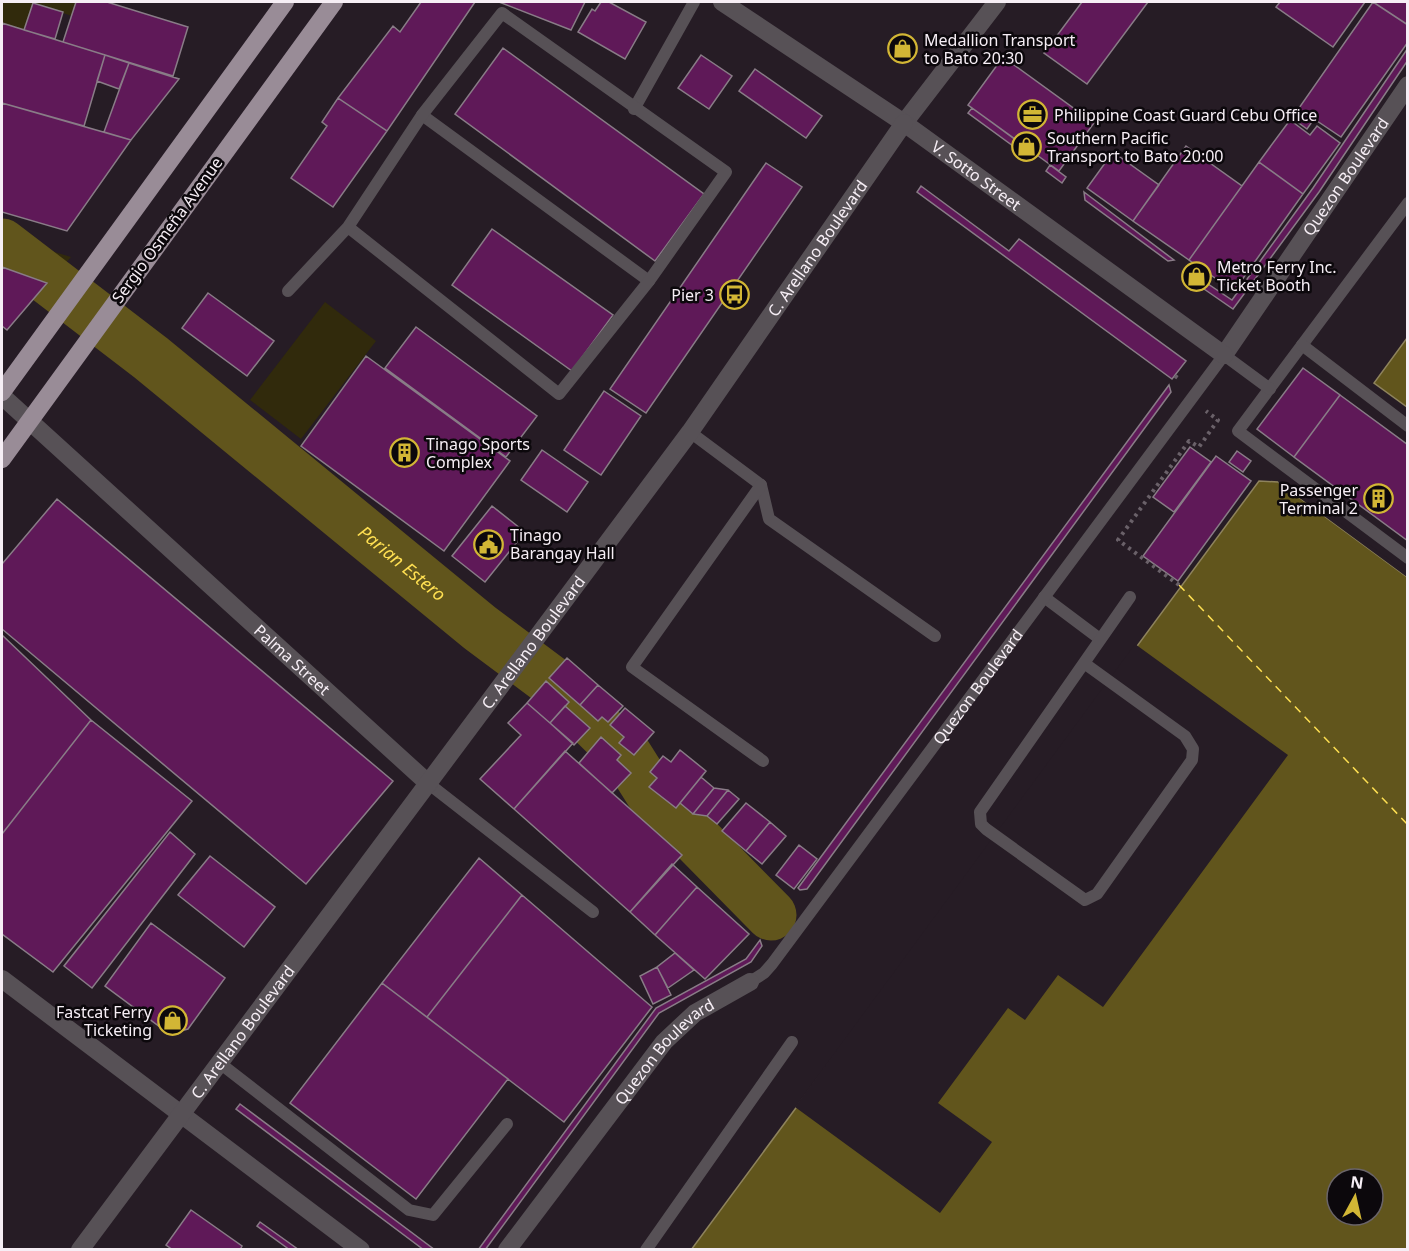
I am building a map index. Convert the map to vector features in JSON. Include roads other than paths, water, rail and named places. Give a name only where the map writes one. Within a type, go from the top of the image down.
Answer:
[{"type":"highway","points":[[2,394],[55,316],[285,2]]},
{"type":"highway","name":"Sergio Osmeña Avenue","points":[[2,459],[85,341],[334,2]]},
{"type":"street","name":"V. Sotto Street","points":[[722,2],[904,123],[1224,355]]},
{"type":"street","name":"C. Arellano Boulevard","points":[[80,1250],[221,1064],[690,432],[904,123],[997,2]]},
{"type":"street","name":"Quezon Boulevard","points":[[1224,355],[1407,85]]},
{"type":"street","name":"Palma Street","points":[[2,394],[28,422],[429,784]]},
{"type":"street","points":[[2,979],[361,1250]]},
{"type":"street","name":"Quezon Boulevard","points":[[507,1250],[664,1042],[695,1013],[750,982]]},
{"type":"lane","points":[[634,109],[693,2]]},
{"type":"lane","points":[[288,291],[348,227],[422,115],[502,13],[634,109],[726,172],[649,281],[559,394],[348,227]]},
{"type":"lane","points":[[422,115],[649,281]]},
{"type":"lane","points":[[1407,203],[1238,431],[1407,558]]},
{"type":"lane","points":[[1302,345],[1407,426]]},
{"type":"lane","points":[[1224,355],[1269,389]]},
{"type":"lane","name":"Quezon Boulevard","points":[[750,982],[764,973],[772,964],[1224,355]]},
{"type":"lane","points":[[690,432],[761,485],[769,519],[935,636]]},
{"type":"lane","points":[[761,485],[633,667],[763,761]]},
{"type":"lane","points":[[1044,597],[1100,639]]},
{"type":"lane","points":[[1084,663],[1185,736],[1193,749],[1192,760],[1097,894],[1085,900],[986,829],[979,818],[980,812],[1130,597]]},
{"type":"lane","name":"Palma Street","points":[[429,784],[593,912]]},
{"type":"lane","points":[[646,1250],[792,1042]]},
{"type":"lane","points":[[221,1064],[409,1210],[433,1215],[507,1124]]},
{"type":"waterway","name":"Parian Estero","points":[[2,244],[151,358],[480,628],[551,681],[628,757],[650,792],[771,915]]},
{"type":"place","name":"Medallion Transport to Bato 20:30","points":[[903,49]]},
{"type":"place","name":"Philippine Coast Guard Cebu Office","points":[[1033,115]]},
{"type":"place","name":"Southern Pacific Transport to Bato 20:00","points":[[1026,147]]},
{"type":"place","name":"Metro Ferry Inc. Ticket Booth","points":[[1196,276]]},
{"type":"place","name":"Pier 3","points":[[735,295]]},
{"type":"place","name":"Tinago Sports Complex","points":[[405,453]]},
{"type":"place","name":"Passenger Terminal 2","points":[[1379,499]]},
{"type":"place","name":"Tinago Barangay Hall","points":[[489,544]]},
{"type":"place","name":"Fastcat Ferry Ticketing","points":[[173,1021]]}]
